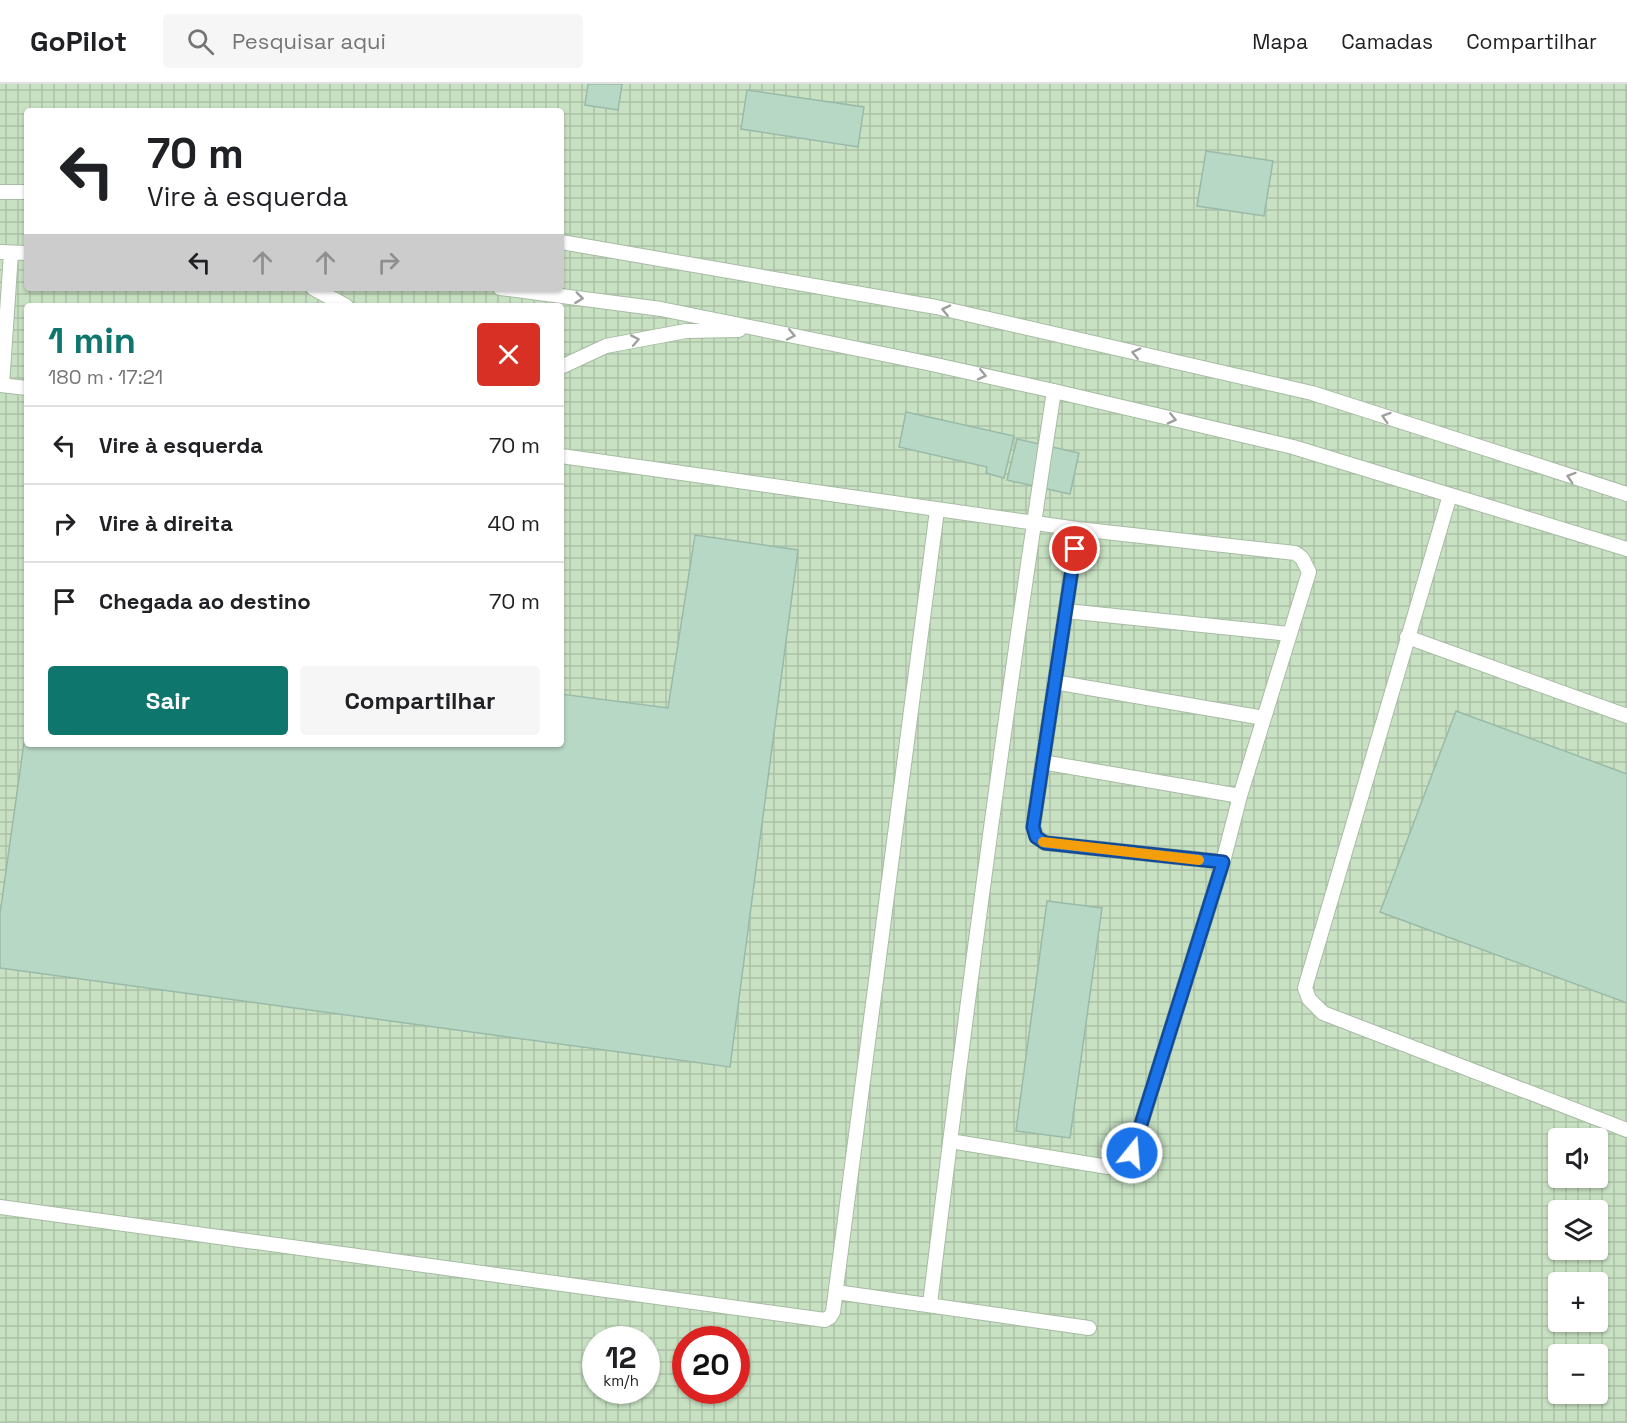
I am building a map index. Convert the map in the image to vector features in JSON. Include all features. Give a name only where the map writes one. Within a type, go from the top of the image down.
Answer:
[{"type":"lane","points":[[0,192],[24,192]]},
{"type":"lane","points":[[564,243],[936,308],[1312,393],[1627,494]]},
{"type":"lane","points":[[24,253],[5,252],[1,385],[24,388]]},
{"type":"lane","points":[[318,291],[340,303]]},
{"type":"lane","points":[[523,291],[661,309],[1054,391],[1293,447],[1627,549]]},
{"type":"lane","points":[[564,366],[606,346],[663,335],[686,331],[765,329]]},
{"type":"lane","points":[[930,1304],[1033,523],[1054,391]]},
{"type":"lane","points":[[564,456],[1078,529],[1295,553],[1302,558],[1309,572],[1240,796],[1223,862],[1132,1153],[1124,1162],[1108,1167],[950,1141]]},
{"type":"lane","points":[[1450,495],[1305,988],[1309,999],[1323,1014],[1627,1130]]},
{"type":"lane","points":[[0,1207],[825,1320],[830,1317],[836,1292],[937,510]]},
{"type":"lane","points":[[1078,529],[1033,827],[1036,837],[1045,843],[1223,862]]},
{"type":"lane","points":[[1066,611],[1290,634]]},
{"type":"lane","points":[[1407,636],[1627,716]]},
{"type":"lane","points":[[1054,682],[1264,718]]},
{"type":"lane","points":[[1042,762],[1240,796]]},
{"type":"lane","points":[[836,1292],[1089,1328]]},
{"type":"shaded area","points":[[0,84],[1627,84],[1627,1423],[0,1423]]},
{"type":"building","points":[[588,84],[622,84],[618,110],[585,105]]},
{"type":"building","points":[[747,90],[864,107],[858,147],[741,129]]},
{"type":"building","points":[[1206,151],[1273,161],[1264,216],[1197,206]]},
{"type":"building","points":[[906,412],[1014,436],[1004,478],[986,473],[987,467],[899,447]]},
{"type":"building","points":[[1017,439],[1079,453],[1070,494],[1007,480]]},
{"type":"building","points":[[695,535],[798,550],[730,1067],[0,968],[0,914],[24,742],[24,747],[564,747],[564,694],[668,708]]},
{"type":"building","points":[[1456,711],[1627,774],[1627,1003],[1380,912]]},
{"type":"building","points":[[1047,901],[1102,908],[1070,1138],[1016,1131]]},
{"type":"slow traffic","points":[[1043,842],[1199,860]]},
{"type":"route","points":[[1075,549],[1033,827],[1036,837],[1045,843],[1223,862],[1132,1153]]}]
